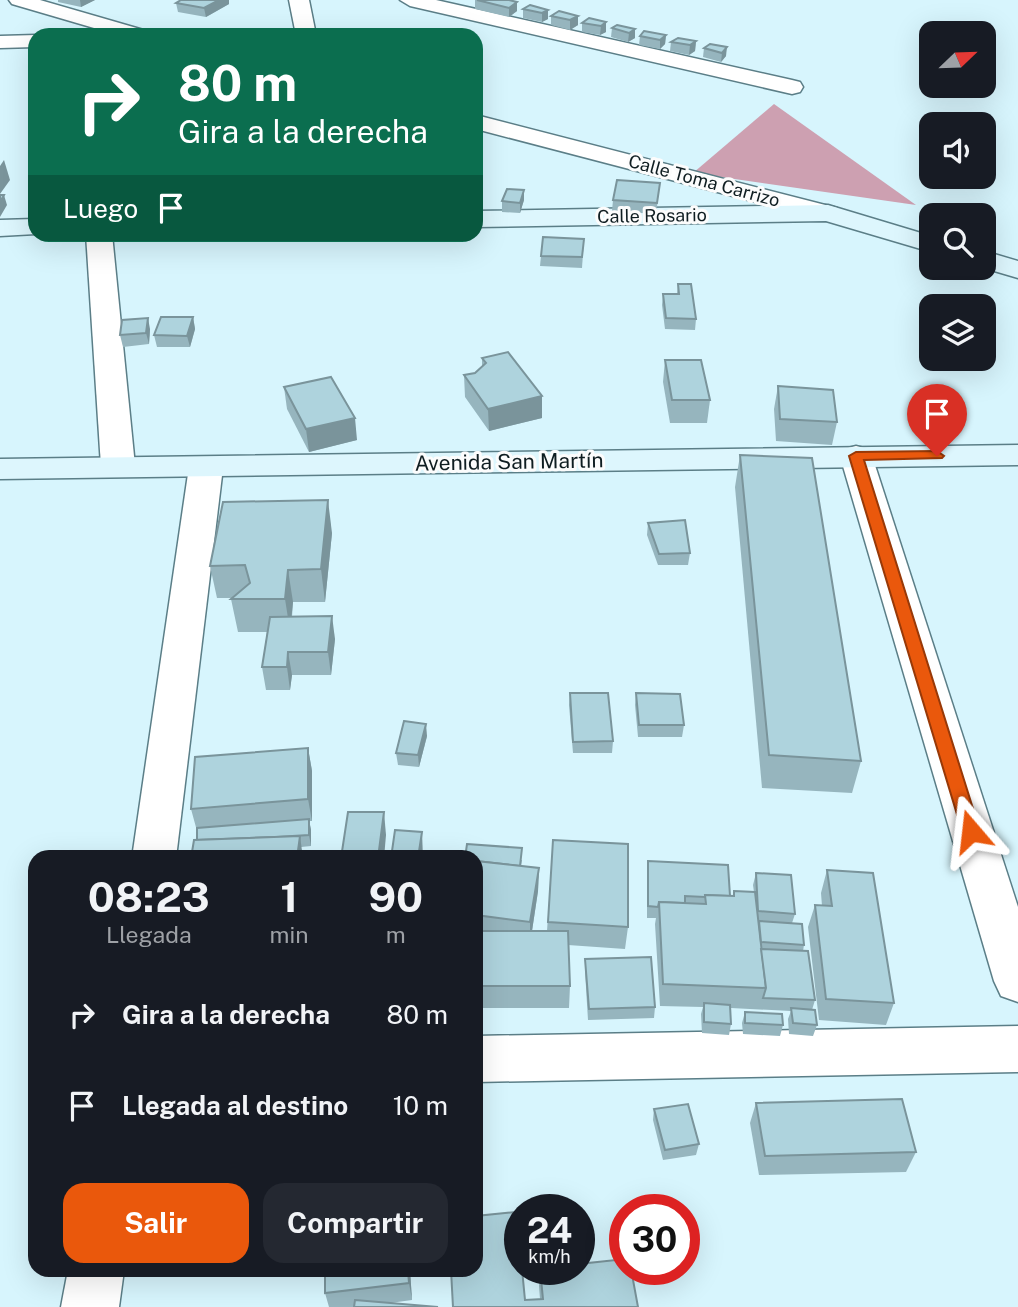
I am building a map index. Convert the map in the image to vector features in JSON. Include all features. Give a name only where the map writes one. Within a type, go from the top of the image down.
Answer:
[{"type":"main road","name":"Calle Rosario","points":[[483,219],[828,213]]},
{"type":"main road","name":"Calle Toma Carrizo","points":[[828,213],[919,240]]},
{"type":"main road","points":[[0,228],[28,227]]},
{"type":"main road","points":[[996,264],[1018,270]]},
{"type":"main road","name":"Avenida San Martín","points":[[0,469],[1018,455]]},
{"type":"street","points":[[299,0],[305,28]]},
{"type":"street","points":[[410,0],[792,87]]},
{"type":"street","points":[[14,4],[112,28]]},
{"type":"street","points":[[0,42],[28,41]]},
{"type":"street","name":"Calle Toma Carrizo","points":[[483,124],[828,213]]},
{"type":"street","points":[[100,242],[118,466]]},
{"type":"street","points":[[856,456],[1018,981]]},
{"type":"street","points":[[155,850],[206,467]]},
{"type":"street","points":[[483,1059],[1018,1049]]},
{"type":"street","points":[[90,1307],[95,1277]]},
{"type":"shaded area","points":[[774,104],[916,205],[693,173]]},
{"type":"building","points":[[181,0],[219,0],[204,8],[176,3]]},
{"type":"building","points":[[477,0],[509,0],[517,2],[509,8]]},
{"type":"building","points":[[530,5],[548,10],[542,13],[523,9]]},
{"type":"building","points":[[559,11],[578,16],[570,20],[551,16]]},
{"type":"building","points":[[589,18],[606,22],[601,26],[582,23]]},
{"type":"building","points":[[617,25],[635,29],[629,33],[612,28]]},
{"type":"building","points":[[644,31],[666,35],[660,40],[640,36]]},
{"type":"building","points":[[678,38],[696,41],[690,45],[671,42]]},
{"type":"building","points":[[710,44],[727,47],[722,53],[704,48]]},
{"type":"building","points":[[617,180],[660,183],[657,203],[613,200]]},
{"type":"building","points":[[507,189],[524,190],[520,203],[502,201]]},
{"type":"building","points":[[543,237],[584,239],[582,257],[541,256]]},
{"type":"building","points":[[678,284],[691,284],[696,319],[666,318],[663,294],[679,294]]},
{"type":"building","points":[[161,317],[193,317],[187,336],[154,335]]},
{"type":"building","points":[[148,318],[146,333],[120,335],[122,320]]},
{"type":"building","points":[[508,352],[542,396],[488,409],[464,375],[475,373],[486,363],[482,358]]},
{"type":"building","points":[[665,360],[701,360],[710,400],[672,400]]},
{"type":"building","points":[[331,377],[355,418],[306,429],[284,387]]},
{"type":"building","points":[[778,386],[833,390],[837,422],[780,419]]},
{"type":"building","points":[[740,455],[812,458],[861,761],[769,755]]},
{"type":"building","points":[[328,500],[321,569],[288,570],[285,599],[231,599],[250,583],[245,565],[210,566],[223,502]]},
{"type":"building","points":[[685,520],[690,553],[659,554],[648,523]]},
{"type":"building","points":[[332,616],[328,652],[288,652],[287,667],[262,667],[270,617]]},
{"type":"building","points":[[570,693],[608,693],[613,741],[573,742]]},
{"type":"building","points":[[636,693],[680,694],[684,725],[639,725]]},
{"type":"building","points":[[404,721],[426,724],[418,755],[396,753]]},
{"type":"building","points":[[308,748],[308,799],[191,809],[195,757]]},
{"type":"building","points":[[348,812],[384,812],[379,850],[342,850]]},
{"type":"building","points":[[309,819],[309,835],[197,840],[197,828]]},
{"type":"building","points":[[395,830],[422,832],[419,850],[392,850]]},
{"type":"building","points":[[300,836],[298,850],[192,850],[194,840]]},
{"type":"building","points":[[553,840],[628,844],[628,927],[548,922]]},
{"type":"building","points":[[467,844],[522,848],[520,866],[483,862],[483,850],[466,850]]},
{"type":"building","points":[[648,861],[728,865],[730,896],[685,896],[685,903],[659,902],[658,907],[648,906]]},
{"type":"building","points":[[483,862],[539,868],[530,922],[483,916]]},
{"type":"building","points":[[827,870],[873,873],[894,1003],[826,999],[815,905],[832,906]]},
{"type":"building","points":[[756,873],[791,875],[795,914],[758,911]]},
{"type":"building","points":[[734,891],[755,892],[766,988],[663,984],[659,902],[706,904],[705,895],[734,896]]},
{"type":"building","points":[[759,921],[802,924],[804,945],[761,942]]},
{"type":"building","points":[[483,931],[568,931],[570,986],[483,986]]},
{"type":"building","points":[[761,949],[808,951],[815,1000],[763,998],[766,988]]},
{"type":"building","points":[[651,957],[655,1007],[589,1009],[585,959]]},
{"type":"building","points":[[704,1003],[730,1005],[731,1024],[704,1022]]},
{"type":"building","points":[[791,1008],[815,1010],[817,1025],[793,1023]]},
{"type":"building","points":[[745,1012],[782,1014],[783,1025],[745,1023]]},
{"type":"building","points":[[902,1099],[916,1152],[765,1156],[756,1103]]},
{"type":"building","points":[[688,1104],[699,1144],[665,1150],[654,1109]]},
{"type":"building","points":[[504,1213],[504,1285],[524,1285],[525,1300],[543,1299],[542,1285],[595,1285],[595,1262],[609,1261],[609,1285],[634,1285],[638,1307],[453,1307],[451,1277],[483,1277],[483,1215]]},
{"type":"building","points":[[325,1277],[409,1277],[409,1283],[325,1293]]},
{"type":"building","points":[[355,1300],[438,1307],[354,1307]]},
{"type":"route","points":[[937,456],[856,456],[971,831]]}]
